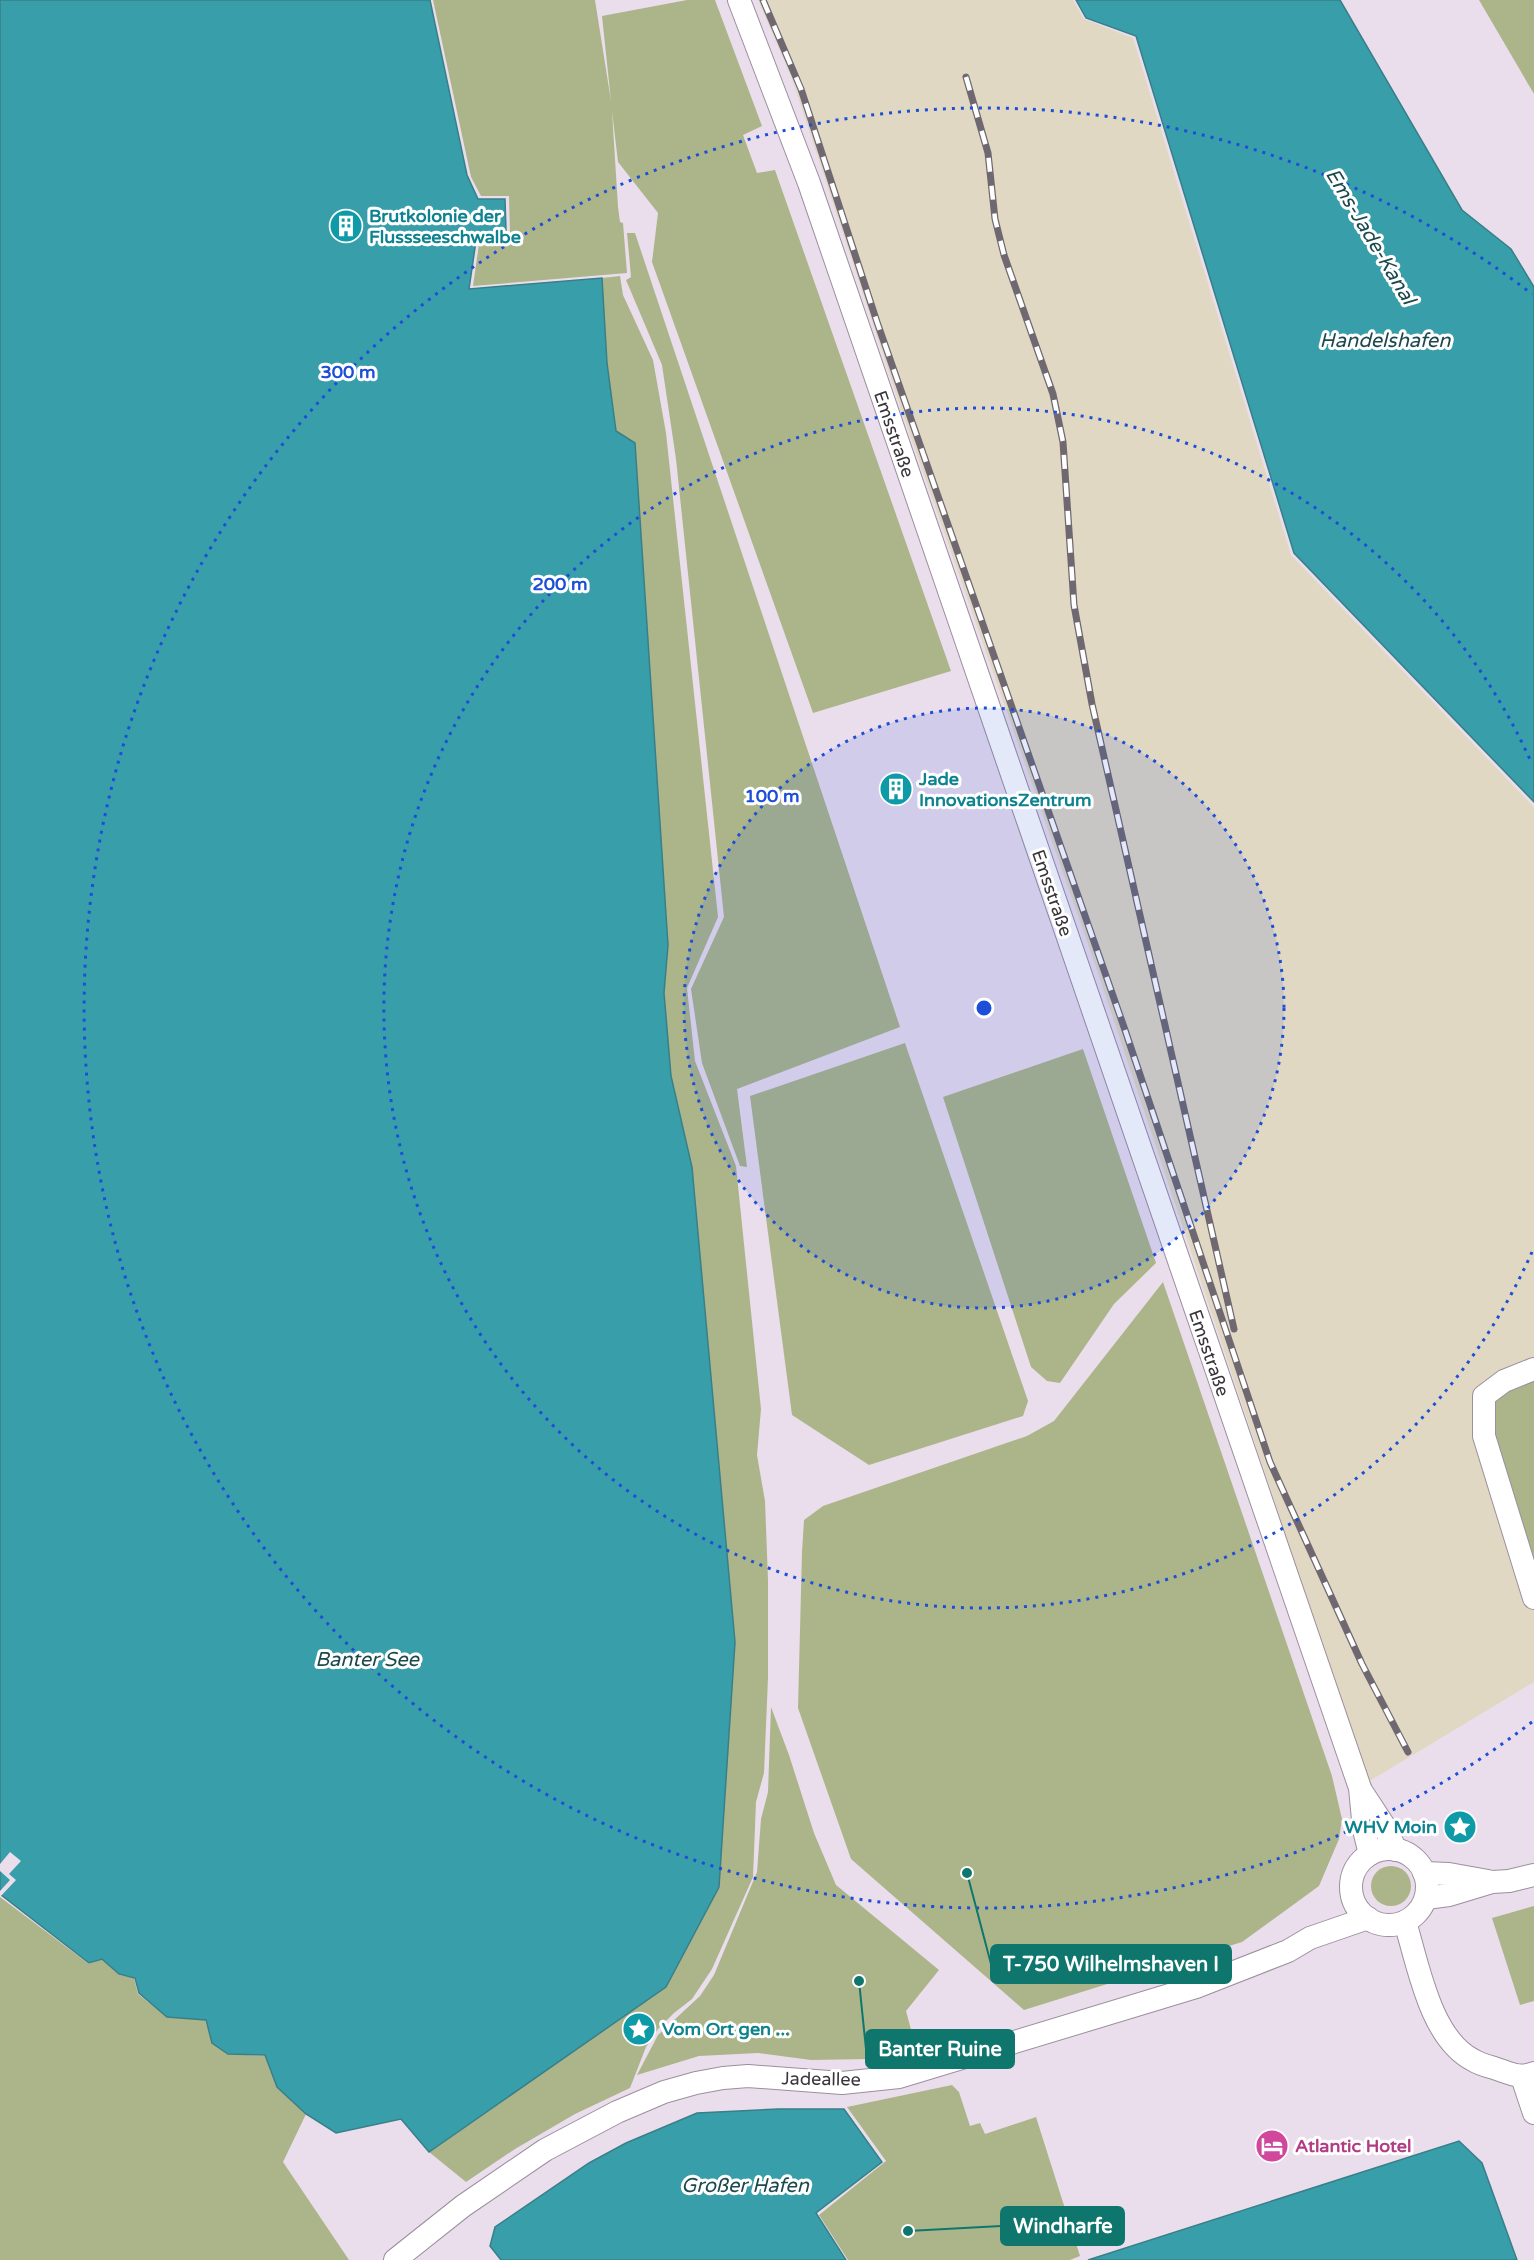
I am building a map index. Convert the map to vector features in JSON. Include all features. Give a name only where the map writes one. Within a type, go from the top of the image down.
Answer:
[{"type":"street","name":"Emsstraße","points":[[739,0],[809,183],[1360,1788],[1364,1830],[1370,1854]]},
{"type":"street","points":[[1534,1369],[1504,1381],[1484,1396],[1484,1436],[1534,1598]]},
{"type":"street","name":"Emsstraße","points":[[1360,1788],[1383,1824],[1396,1850]]},
{"type":"street","points":[[1396,1850],[1413,1858],[1424,1874],[1427,1885],[1426,1898],[1421,1908],[1405,1922],[1386,1925],[1368,1918],[1356,1904],[1352,1880],[1355,1872],[1370,1854],[1396,1850]]},
{"type":"street","points":[[1424,1874],[1449,1874],[1492,1882]]},
{"type":"street","points":[[1426,1898],[1449,1895],[1492,1882],[1534,1875]]},
{"type":"street","name":"Jadeallee","points":[[1310,1938],[1353,1896]]},
{"type":"street","name":"Jadeallee","points":[[395,2260],[464,2206],[545,2151],[617,2112],[664,2092],[731,2077],[748,2076],[842,2083],[899,2077],[1196,1987],[1288,1951],[1310,1938],[1368,1918]]},
{"type":"street","points":[[1405,1922],[1437,2022],[1453,2044],[1471,2060],[1528,2075],[1534,2113]]},
{"type":"shaded area","points":[[758,0],[1073,0],[1084,19],[1133,38],[1291,555],[1534,807],[1534,1682],[1368,1782],[1098,973],[901,409],[792,79]]},
{"type":"green space","points":[[433,0],[595,0],[611,101],[602,16],[687,0],[715,0],[762,126],[743,135],[757,173],[775,170],[951,671],[813,713],[652,262],[658,213],[618,162],[612,111],[618,207],[620,222],[623,223],[627,273],[473,286],[480,237],[510,234],[509,196],[481,196],[471,177]]},
{"type":"green space","points":[[1479,0],[1534,0],[1534,94]]},
{"type":"green space","points":[[627,233],[635,233],[900,1027],[737,1089],[747,1167],[740,1166],[702,1063],[691,989],[724,917],[676,459],[662,365],[626,280],[631,277]]},
{"type":"green space","points":[[620,276],[623,295],[653,360],[666,433],[718,917],[687,988],[695,1061],[736,1166],[761,1409],[757,1455],[765,1501],[768,1580],[768,1678],[764,1773],[756,1802],[753,1877],[712,1969],[692,1999],[658,2029],[646,2047],[630,2088],[575,2114],[515,2149],[466,2182],[429,2152],[666,1987],[719,1887],[735,1641],[692,1167],[671,1076],[664,993],[668,945],[635,443],[616,431],[607,363],[602,278]]},
{"type":"green space","points":[[905,1043],[1028,1401],[1023,1416],[869,1465],[792,1415],[750,1096]]},
{"type":"green space","points":[[1083,1049],[1156,1263],[1114,1304],[1060,1383],[1047,1381],[1031,1367],[943,1097]]},
{"type":"green space","points":[[1163,1282],[1332,1776],[1342,1819],[1339,1839],[1319,1886],[1242,1942],[1024,2010],[851,1859],[798,1708],[804,1520],[823,1506],[1027,1436],[1054,1421]]},
{"type":"green space","points":[[1534,1376],[1534,1565],[1490,1438],[1490,1401]]},
{"type":"green space","points":[[771,1707],[814,1833],[836,1885],[939,1970],[906,2011],[916,2048],[869,2059],[811,2060],[758,2053],[699,2056],[637,2075],[658,2035],[700,1996],[714,1975],[757,1872],[761,1819],[768,1792]]},
{"type":"green space","points":[[1391,1866],[1399,1867],[1405,1872],[1410,1878],[1410,1894],[1405,1900],[1399,1905],[1391,1906],[1383,1905],[1377,1900],[1372,1894],[1371,1886],[1372,1878],[1377,1872],[1383,1867]]},
{"type":"green space","points":[[0,1897],[89,1964],[102,1959],[119,1975],[134,1978],[138,1994],[167,2017],[205,2020],[212,2043],[227,2054],[265,2056],[277,2088],[307,2112],[283,2162],[349,2260],[0,2260]]},
{"type":"green space","points":[[1534,1906],[1534,2001],[1520,2005],[1492,1918]]},
{"type":"green space","points":[[952,2085],[959,2092],[970,2126],[980,2123],[985,2134],[1036,2117],[1080,2256],[1070,2260],[848,2260],[819,2215],[886,2161],[847,2107]]},
{"type":"water","name":"Banter See","points":[[0,0],[430,0],[467,175],[478,199],[505,199],[506,231],[477,234],[469,289],[602,278],[607,363],[616,431],[635,443],[668,945],[664,993],[671,1076],[692,1167],[735,1642],[719,1887],[666,1987],[429,2152],[401,2119],[336,2133],[306,2114],[277,2087],[265,2055],[228,2054],[212,2043],[206,2020],[167,2017],[139,1993],[135,1978],[119,1974],[102,1959],[89,1963],[0,1894]]},
{"type":"water","name":"Handelshafen","points":[[1076,0],[1340,0],[1462,210],[1511,249],[1534,287],[1534,802],[1294,553],[1136,36],[1086,18]]},
{"type":"water","name":"Großer Hafen","points":[[844,2109],[882,2162],[816,2213],[846,2260],[501,2260],[490,2246],[495,2227],[589,2163],[626,2143],[697,2113]]},
{"type":"water","points":[[1459,2141],[1482,2163],[1517,2260],[1088,2260]]},
{"type":"pier","points":[[10,1852],[21,1861],[9,1874],[16,1880],[0,1897],[0,1891],[10,1880],[0,1871],[0,1864]]},
{"type":"railway","points":[[763,0],[801,89],[877,322],[1125,1030],[1270,1462],[1362,1664],[1408,1752]]},
{"type":"railway","points":[[966,77],[988,153],[995,219],[1004,255],[1053,394],[1063,442],[1074,605],[1092,704],[1234,1329]]},
{"type":"place","name":"Brutkolonie der Flussseeschwalbe","points":[[346,226]]},
{"type":"place","name":"Jade InnovationsZentrum","points":[[896,789]]},
{"type":"place","name":"WHV Moin","points":[[1460,1827]]},
{"type":"place","name":"T-750 Wilhelmshaven I","points":[[967,1873]]},
{"type":"place","name":"Banter Ruine","points":[[859,1981]]},
{"type":"place","name":"Vom Ort gen ...","points":[[639,2029]]},
{"type":"place","name":"Atlantic Hotel","points":[[1272,2146]]},
{"type":"place","name":"Windharfe","points":[[908,2231]]},
{"type":"water label","name":"Ems-Jade-Kanal","points":[[1371,236]]}]
